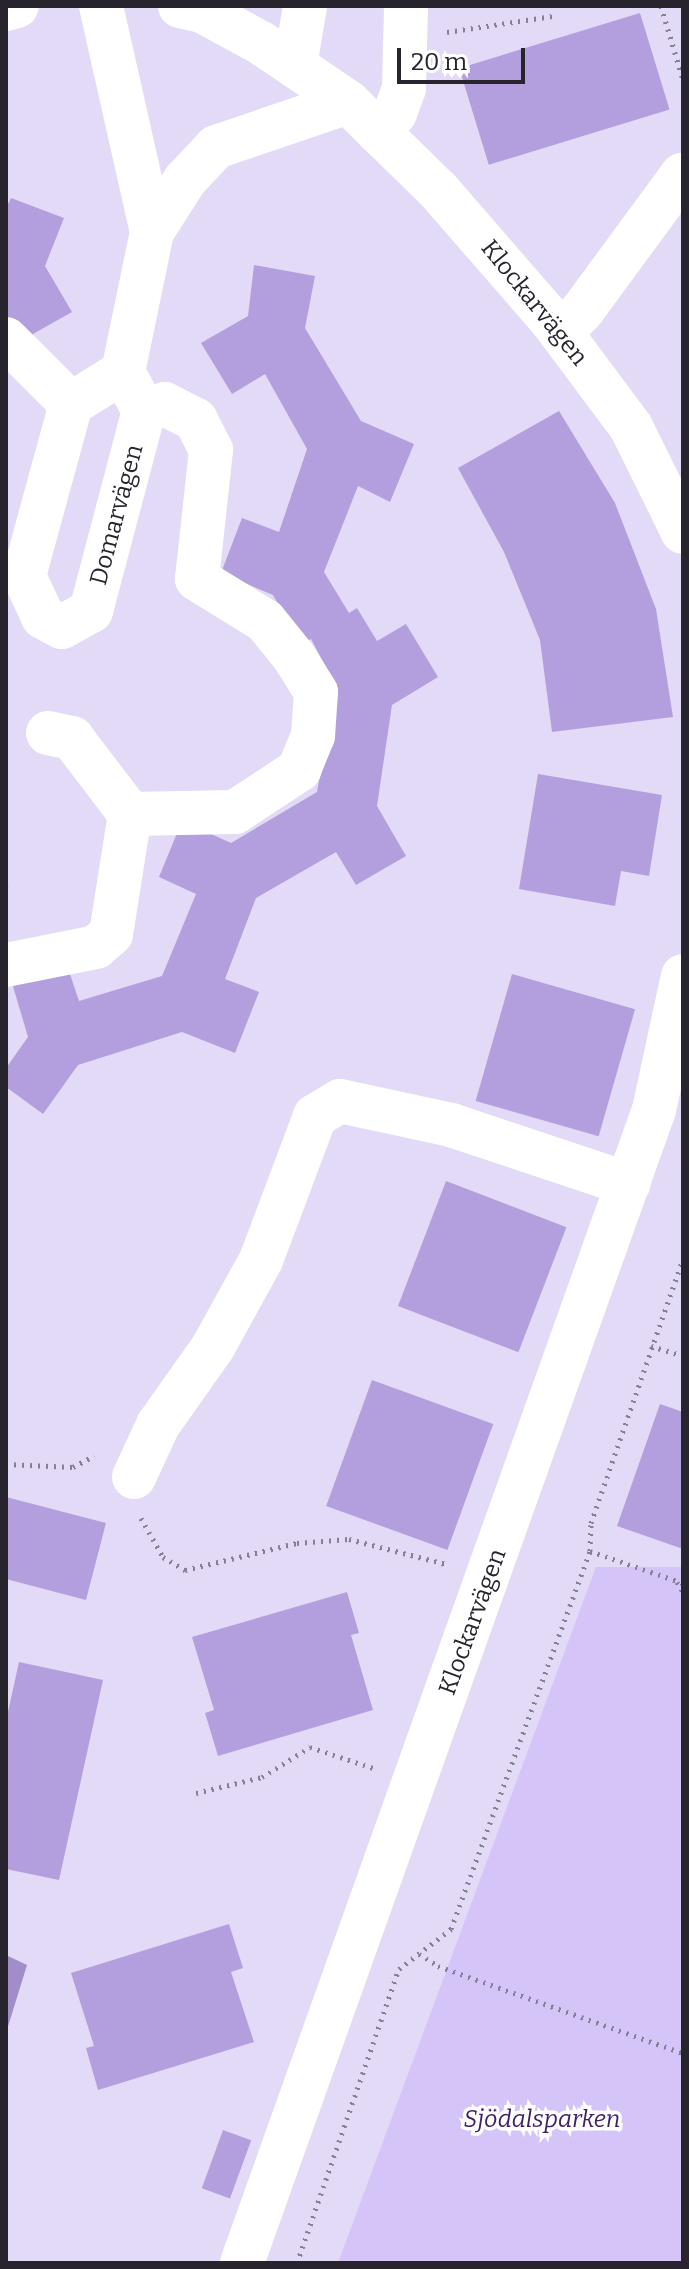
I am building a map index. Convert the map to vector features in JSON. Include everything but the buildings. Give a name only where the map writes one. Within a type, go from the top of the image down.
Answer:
[{"type":"street","points":[[6,9],[17,6]]},
{"type":"street","points":[[101,6],[152,232]]},
{"type":"street","name":"Klockarvägen","points":[[180,6],[202,11],[295,66],[363,117],[472,226],[561,332],[631,427],[683,532]]},
{"type":"street","points":[[295,66],[305,6]]},
{"type":"street","points":[[6,339],[71,404],[123,372],[152,232],[185,180],[216,147],[395,113],[420,20]]},
{"type":"street","points":[[561,332],[582,311],[682,175]]},
{"type":"street","name":"Domarvägen","points":[[71,404],[24,576],[43,617],[62,627],[91,611],[144,411],[123,372]]},
{"type":"street","points":[[130,814],[235,812],[270,793],[299,770],[313,736],[316,692],[265,621],[197,579],[211,450],[196,420],[165,404],[144,411]]},
{"type":"street","points":[[6,965],[96,947],[111,934],[130,814],[72,738],[48,733]]},
{"type":"street","name":"Klockarvägen","points":[[242,2263],[654,1110],[683,976]]},
{"type":"street","points":[[118,1464],[158,1425],[213,1347],[261,1260],[315,1116],[340,1101],[451,1125],[628,1184]]},
{"type":"path","points":[[661,6],[683,80]]},
{"type":"path","points":[[420,20],[553,16]]},
{"type":"path","points":[[297,2263],[399,1969],[451,1929],[590,1551],[591,1523],[683,1259]]},
{"type":"path","points":[[651,1346],[683,1356]]},
{"type":"path","points":[[6,1464],[73,1467],[118,1464]]},
{"type":"path","points":[[148,1532],[163,1557],[185,1570],[297,1543],[349,1539],[459,1569]]},
{"type":"path","points":[[590,1551],[680,1582],[683,1592]]},
{"type":"path","points":[[196,1793],[262,1777],[310,1747],[389,1772]]},
{"type":"path","points":[[418,1953],[438,1966],[683,2053]]},
{"type":"green space","name":"Sjödalsparken","points":[[596,1567],[683,1567],[683,2263],[338,2263]]},
{"type":"shaded area","points":[[6,1955],[27,1965],[6,2033]]}]
